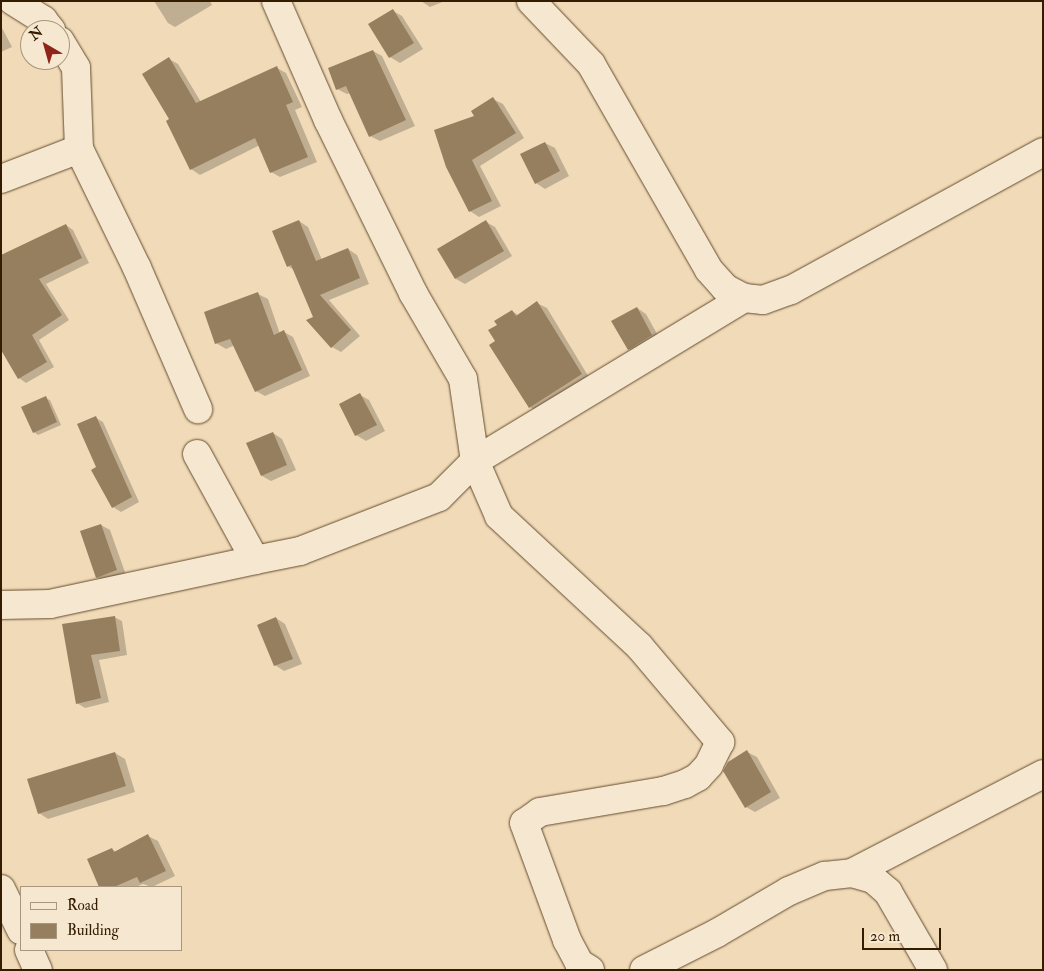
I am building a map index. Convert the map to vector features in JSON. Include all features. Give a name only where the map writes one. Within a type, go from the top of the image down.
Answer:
[{"type":"street","points":[[14,1],[43,20]]},
{"type":"street","points":[[276,1],[328,120],[413,293],[463,379],[474,461],[499,516],[639,646],[720,742],[709,765],[698,777],[685,784],[540,812],[524,823],[567,940],[578,963],[590,970]]},
{"type":"street","points":[[531,1],[591,64],[709,270],[725,288],[744,298],[763,300],[791,290],[1043,152]]},
{"type":"street","points":[[70,58],[76,68],[79,149],[137,268],[198,409]]},
{"type":"street","points":[[1,179],[79,149]]},
{"type":"street","points":[[1,605],[50,604],[300,551],[439,497],[474,461],[744,298]]},
{"type":"street","points":[[198,454],[255,560]]},
{"type":"street","points":[[644,970],[717,933],[789,891],[825,876],[852,873],[1043,774]]},
{"type":"street","points":[[852,873],[873,879],[888,892],[933,970]]},
{"type":"street","points":[[1,889],[20,928]]},
{"type":"street","points":[[29,951],[38,970]]},
{"type":"building","points":[[393,9],[414,43],[389,58],[368,24]]},
{"type":"building","points":[[373,50],[406,120],[369,137],[346,86],[336,90],[328,68]]},
{"type":"building","points":[[169,57],[196,103],[277,66],[293,102],[286,105],[308,157],[270,173],[255,138],[190,170],[166,121],[169,119],[142,74]]},
{"type":"building","points":[[493,97],[516,133],[472,160],[492,201],[469,212],[446,167],[434,130],[474,116],[471,111]]},
{"type":"building","points":[[545,142],[560,171],[535,184],[520,154]]},
{"type":"building","points":[[299,220],[316,261],[348,248],[360,278],[320,295],[351,330],[331,348],[306,320],[313,317],[291,265],[287,267],[272,231]]},
{"type":"building","points":[[486,220],[504,251],[455,279],[437,249]]},
{"type":"building","points":[[66,224],[82,258],[39,279],[62,315],[32,335],[47,362],[18,379],[1,350],[1,255]]},
{"type":"building","points":[[258,292],[274,335],[284,330],[302,370],[255,392],[230,339],[215,344],[204,312]]},
{"type":"building","points":[[537,301],[582,374],[529,408],[489,345],[495,341],[488,330],[497,325],[494,321],[512,310],[516,316]]},
{"type":"building","points":[[637,307],[652,335],[628,350],[611,321]]},
{"type":"building","points":[[360,393],[377,425],[355,436],[339,404]]},
{"type":"building","points":[[46,396],[57,422],[33,433],[21,407]]},
{"type":"building","points":[[96,416],[132,497],[112,508],[91,470],[96,467],[77,424]]},
{"type":"building","points":[[273,432],[287,465],[261,476],[246,443]]},
{"type":"building","points":[[101,524],[117,570],[96,578],[80,531]]},
{"type":"building","points":[[115,616],[120,651],[91,655],[101,698],[76,704],[62,624]]},
{"type":"building","points":[[276,617],[293,659],[274,666],[257,625]]},
{"type":"building","points":[[747,750],[771,792],[745,808],[723,771],[728,762]]},
{"type":"building","points":[[115,752],[126,786],[38,814],[27,779]]},
{"type":"building","points":[[148,834],[166,871],[140,883],[137,877],[116,886],[99,886],[87,859],[112,848],[114,852]]}]
